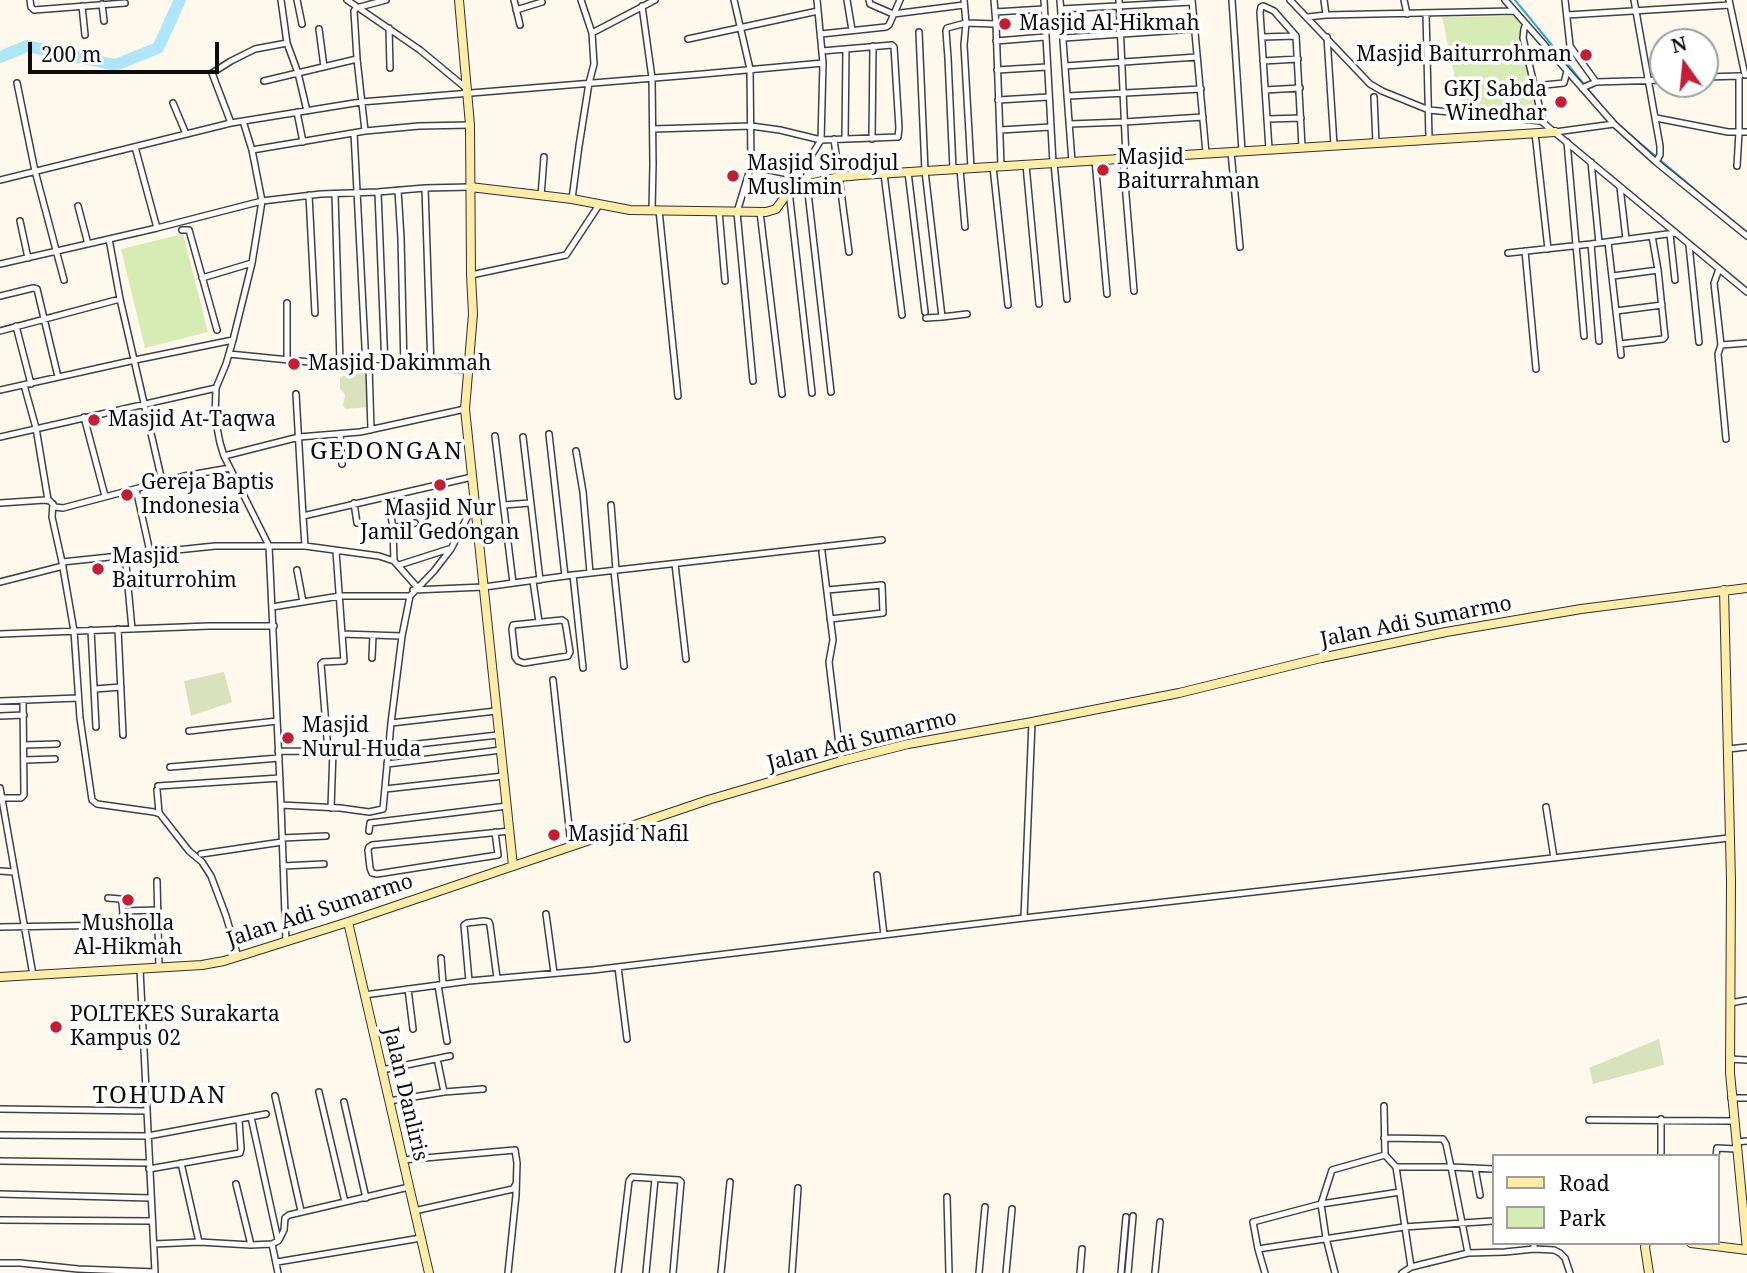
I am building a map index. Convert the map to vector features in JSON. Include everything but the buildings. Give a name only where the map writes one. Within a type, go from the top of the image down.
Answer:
[{"type":"street","points":[[30,0],[34,10],[125,2]]},
{"type":"street","points":[[281,0],[287,43],[307,111]]},
{"type":"street","points":[[297,0],[302,24]]},
{"type":"street","points":[[347,0],[420,50],[467,92]]},
{"type":"street","points":[[356,8],[386,0]]},
{"type":"street","points":[[459,0],[470,125],[473,314],[465,409],[510,831],[509,867]]},
{"type":"street","points":[[514,0],[520,25]]},
{"type":"street","points":[[572,199],[594,64],[592,33],[581,0]]},
{"type":"street","points":[[592,33],[655,0]]},
{"type":"street","points":[[734,0],[750,69],[751,166],[737,212],[753,381]]},
{"type":"street","points":[[0,264],[262,201],[309,195],[470,187],[572,199],[630,211],[770,212],[776,209],[790,191],[821,140],[823,63],[817,0]]},
{"type":"street","points":[[847,0],[852,30]]},
{"type":"street","points":[[869,0],[870,4],[893,13],[964,2],[971,168]]},
{"type":"street","points":[[821,34],[886,27],[900,0]]},
{"type":"street","points":[[994,0],[1000,130],[997,167],[1008,305]]},
{"type":"street","points":[[1016,0],[1017,10]]},
{"type":"street","points":[[1044,0],[1051,127],[1067,299]]},
{"type":"street","points":[[1060,0],[1072,162]]},
{"type":"street","points":[[1232,0],[1242,151]]},
{"type":"street","points":[[1290,0],[1376,88],[1429,110],[1543,122],[1672,233],[1747,292],[1747,298]]},
{"type":"street","points":[[1324,0],[1326,15]]},
{"type":"street","points":[[1404,0],[1408,14]]},
{"type":"street","points":[[1505,0],[1567,71],[1588,85],[1649,81],[1634,0]]},
{"type":"street","points":[[1565,0],[1570,48],[1588,85],[1614,124],[1747,236]]},
{"type":"street","points":[[1061,9],[1119,3],[1192,1],[1206,153]]},
{"type":"street","points":[[516,10],[525,4],[542,2]]},
{"type":"street","points":[[1567,15],[1729,2],[1744,76],[1737,166]]},
{"type":"street","points":[[100,3],[104,21]]},
{"type":"street","points":[[1119,3],[1124,158],[1134,290]]},
{"type":"street","points":[[82,6],[85,35]]},
{"type":"street","points":[[642,6],[652,78],[655,210],[678,396]]},
{"type":"street","points":[[1269,149],[1260,12],[1263,6],[1274,11],[1296,36],[1302,147]]},
{"type":"street","points":[[356,8],[357,59],[365,131]]},
{"type":"street","points":[[995,12],[1044,9]]},
{"type":"street","points":[[688,39],[818,10]]},
{"type":"street","points":[[1307,17],[1514,11]]},
{"type":"street","points":[[1426,13],[1429,139]]},
{"type":"street","points":[[965,227],[957,169],[946,31],[947,28],[966,23],[996,24]]},
{"type":"street","points":[[1526,24],[1523,38],[1543,122]]},
{"type":"street","points":[[389,28],[390,68]]},
{"type":"street","points":[[319,29],[324,67]]},
{"type":"street","points":[[1064,37],[1195,29]]},
{"type":"street","points":[[919,32],[925,171],[942,317]]},
{"type":"street","points":[[1262,37],[1296,36]]},
{"type":"street","points":[[996,41],[1045,37]]},
{"type":"street","points":[[1327,37],[1334,145]]},
{"type":"street","points":[[231,123],[212,74],[230,61],[255,49],[287,43]]},
{"type":"street","points":[[653,129],[751,126],[821,140],[898,137],[894,47],[873,46],[822,51]]},
{"type":"street","points":[[872,139],[873,46]]},
{"type":"street","points":[[845,139],[846,49]]},
{"type":"street","points":[[1065,66],[1198,57]]},
{"type":"street","points":[[264,81],[357,59]]},
{"type":"street","points":[[1263,61],[1298,59]]},
{"type":"street","points":[[0,180],[231,123],[361,102],[823,63]]},
{"type":"street","points":[[998,70],[1047,67]]},
{"type":"street","points":[[1535,86],[1564,83],[1567,71]]},
{"type":"street","points":[[1719,77],[1744,76]]},
{"type":"street","points":[[17,83],[35,171],[64,280]]},
{"type":"street","points":[[1265,90],[1300,88]]},
{"type":"street","points":[[1068,96],[1201,89]]},
{"type":"street","points":[[998,100],[1049,97]]},
{"type":"street","points":[[1374,97],[1376,143]]},
{"type":"street","points":[[1652,98],[1658,159]]},
{"type":"street","points":[[173,103],[187,134]]},
{"type":"street","points":[[297,112],[303,142]]},
{"type":"street","points":[[1070,124],[1203,117]]},
{"type":"street","points":[[1268,119],[1301,118]]},
{"type":"street","points":[[1656,118],[1747,132]]},
{"type":"street","points":[[243,121],[262,201],[252,263],[229,354],[216,388],[215,417],[220,443],[230,468],[269,546],[286,942]]},
{"type":"street","points":[[790,191],[839,177],[1555,132],[1614,124]]},
{"type":"street","points":[[252,150],[365,131],[470,125]]},
{"type":"street","points":[[1000,130],[1051,127]]},
{"type":"street","points":[[354,133],[371,430]]},
{"type":"street","points":[[1535,133],[1548,249]]},
{"type":"street","points":[[834,139],[849,252]]},
{"type":"street","points":[[1567,142],[1584,336]]},
{"type":"street","points":[[135,147],[157,228]]},
{"type":"street","points":[[1231,152],[1240,247]]},
{"type":"street","points":[[541,196],[544,158]]},
{"type":"street","points":[[1095,160],[1107,294]]},
{"type":"street","points":[[1591,162],[1599,243]]},
{"type":"street","points":[[1026,165],[1039,304]]},
{"type":"street","points":[[751,166],[798,176]]},
{"type":"street","points":[[908,172],[926,315],[942,317],[967,314]]},
{"type":"street","points":[[884,174],[902,315]]},
{"type":"street","points":[[807,184],[831,392]]},
{"type":"street","points":[[1620,186],[1626,239]]},
{"type":"street","points":[[425,188],[431,368]]},
{"type":"street","points":[[398,190],[404,368]]},
{"type":"street","points":[[790,191],[812,394]]},
{"type":"street","points":[[378,192],[385,366]]},
{"type":"street","points":[[335,194],[340,363]]},
{"type":"street","points":[[309,195],[314,313]]},
{"type":"street","points":[[471,275],[566,255],[599,205]]},
{"type":"street","points":[[78,206],[88,244]]},
{"type":"street","points":[[719,211],[725,281]]},
{"type":"street","points":[[760,212],[782,394]]},
{"type":"street","points":[[20,222],[28,258]]},
{"type":"street","points":[[182,230],[190,230],[217,330]]},
{"type":"street","points":[[1508,253],[1672,233]]},
{"type":"street","points":[[1672,233],[1675,280]]},
{"type":"street","points":[[1620,344],[1664,339],[1653,236]]},
{"type":"street","points":[[109,239],[162,481]]},
{"type":"street","points":[[1608,242],[1621,355]]},
{"type":"street","points":[[1591,244],[1599,341]]},
{"type":"street","points":[[1689,245],[1699,342]]},
{"type":"street","points":[[1525,251],[1536,369]]},
{"type":"street","points":[[202,278],[252,263]]},
{"type":"street","points":[[1719,269],[1714,283],[1726,439]]},
{"type":"street","points":[[1612,276],[1658,270]]},
{"type":"street","points":[[0,296],[35,288],[38,291],[58,377]]},
{"type":"street","points":[[0,331],[120,299]]},
{"type":"street","points":[[287,303],[287,359]]},
{"type":"street","points":[[1616,312],[1662,305]]},
{"type":"street","points":[[16,326],[74,631],[78,698],[93,802],[159,813]]},
{"type":"street","points":[[0,390],[233,340]]},
{"type":"street","points":[[1719,348],[1747,343]]},
{"type":"street","points":[[229,354],[367,366],[468,370]]},
{"type":"street","points":[[0,437],[216,388]]},
{"type":"street","points":[[296,394],[305,546]]},
{"type":"street","points":[[225,456],[299,437],[371,430],[465,409]]},
{"type":"street","points":[[84,417],[105,496]]},
{"type":"street","points":[[340,434],[342,464]]},
{"type":"street","points":[[549,434],[565,576]]},
{"type":"street","points":[[495,436],[513,583]]},
{"type":"street","points":[[523,437],[539,622]]},
{"type":"street","points":[[576,451],[583,492],[590,573]]},
{"type":"street","points":[[0,503],[50,502],[57,508],[63,508],[162,481],[230,468]]},
{"type":"street","points":[[303,516],[472,477]]},
{"type":"street","points":[[136,489],[150,552]]},
{"type":"street","points":[[388,497],[396,563],[413,591]]},
{"type":"street","points":[[354,503],[357,523]]},
{"type":"street","points":[[281,805],[369,812],[381,810],[383,807],[402,636],[413,591],[451,548],[475,503]]},
{"type":"street","points":[[504,505],[530,503]]},
{"type":"street","points":[[611,505],[624,666]]},
{"type":"street","points":[[393,528],[415,523]]},
{"type":"street","points":[[272,607],[340,596],[485,587],[882,540]]},
{"type":"street","points":[[0,582],[63,564],[125,554],[215,546],[305,546],[379,556],[396,563],[451,548]]},
{"type":"street","points":[[331,808],[330,751],[321,664],[345,660],[336,551]]},
{"type":"street","points":[[822,552],[833,644],[828,658],[841,761]]},
{"type":"street","points":[[125,554],[132,629]]},
{"type":"street","points":[[675,564],[686,659]]},
{"type":"street","points":[[297,570],[303,602]]},
{"type":"street","points":[[573,575],[583,668]]},
{"type":"street","points":[[827,590],[882,585],[883,613],[830,619]]},
{"type":"street","name":"Jalan Adi Sumarmo","points":[[0,977],[141,974],[159,968],[211,964],[238,958],[708,800],[908,744],[1179,693],[1321,658],[1446,632],[1581,609],[1747,588]]},
{"type":"street","points":[[1716,1245],[1747,1250],[1745,1196],[1733,1121],[1729,1059],[1732,954],[1724,590]]},
{"type":"street","points":[[539,622],[565,622],[570,652],[568,656],[524,663],[518,661],[512,626],[539,622]]},
{"type":"street","points":[[0,634],[274,626]]},
{"type":"street","points":[[118,629],[123,735]]},
{"type":"street","points":[[92,630],[96,727]]},
{"type":"street","points":[[342,634],[402,636]]},
{"type":"street","points":[[372,658],[373,635]]},
{"type":"street","points":[[553,680],[571,845]]},
{"type":"street","points":[[95,689],[121,687]]},
{"type":"street","points":[[0,701],[78,698]]},
{"type":"street","points":[[3,798],[23,797],[23,700]]},
{"type":"street","points":[[391,723],[496,711]]},
{"type":"street","points":[[0,716],[24,715]]},
{"type":"street","points":[[189,731],[277,721]]},
{"type":"street","points":[[1024,918],[1032,722]]},
{"type":"street","points":[[170,767],[278,754],[390,749],[498,735]]},
{"type":"street","points":[[24,745],[57,744]]},
{"type":"street","points":[[1728,749],[1747,747]]},
{"type":"street","points":[[387,764],[500,750]]},
{"type":"street","points":[[24,760],[55,759]]},
{"type":"street","points":[[385,789],[503,776]]},
{"type":"street","points":[[238,958],[211,876],[159,813],[157,788],[280,778]]},
{"type":"street","points":[[0,788],[33,975]]},
{"type":"street","points":[[369,831],[370,823],[506,806]]},
{"type":"street","points":[[1546,807],[1554,858]]},
{"type":"street","points":[[498,855],[377,874],[370,868],[368,850],[372,845],[510,831]]},
{"type":"street","points":[[495,832],[498,855],[509,867]]},
{"type":"street","points":[[201,854],[282,840],[326,836]]},
{"type":"street","points":[[364,995],[1729,838]]},
{"type":"street","points":[[283,866],[324,864]]},
{"type":"street","points":[[0,871],[14,872]]},
{"type":"street","points":[[877,875],[884,935]]},
{"type":"street","points":[[157,881],[159,968]]},
{"type":"street","points":[[0,927],[117,926],[121,923],[123,911],[121,900],[108,898]]},
{"type":"street","points":[[123,911],[158,910]]},
{"type":"street","points":[[546,914],[554,973]]},
{"type":"street","points":[[469,981],[463,927],[467,923],[484,920],[489,922],[497,978]]},
{"type":"street","name":"Jalan Danliris","points":[[348,922],[429,1273]]},
{"type":"street","points":[[441,958],[447,1041]]},
{"type":"street","points":[[618,967],[627,1039]]},
{"type":"street","points":[[141,974],[155,1273]]},
{"type":"street","points":[[408,989],[413,1029]]},
{"type":"street","points":[[1730,1003],[1747,1000]]},
{"type":"street","points":[[382,1070],[450,1056]]},
{"type":"street","points":[[1729,1059],[1747,1060]]},
{"type":"street","points":[[438,1063],[444,1092]]},
{"type":"street","points":[[389,1101],[484,1089]]},
{"type":"street","points":[[319,1092],[345,1202]]},
{"type":"street","points":[[275,1096],[302,1211]]},
{"type":"street","points":[[1731,1098],[1747,1098]]},
{"type":"street","points":[[344,1102],[366,1198]]},
{"type":"street","points":[[1384,1107],[1385,1156],[1396,1167],[1411,1267]]},
{"type":"street","points":[[0,1109],[146,1111]]},
{"type":"street","points":[[0,1135],[148,1136],[266,1114]]},
{"type":"street","points":[[251,1117],[275,1242],[278,1273]]},
{"type":"street","points":[[1661,1119],[1661,1154]]},
{"type":"street","points":[[0,1161],[149,1166],[240,1153],[239,1120]]},
{"type":"street","points":[[1588,1120],[1733,1121]]},
{"type":"street","points":[[1384,1138],[1443,1139],[1468,1254]]},
{"type":"street","points":[[1716,1154],[1717,1148],[1747,1141]]},
{"type":"street","points":[[402,1160],[512,1149],[516,1152],[517,1181],[508,1273]]},
{"type":"street","points":[[1335,1273],[1321,1204],[1332,1170],[1385,1156]]},
{"type":"street","points":[[181,1163],[199,1242]]},
{"type":"street","points":[[1396,1167],[1492,1169]]},
{"type":"street","points":[[1475,1168],[1480,1195]]},
{"type":"street","points":[[618,1273],[629,1180],[632,1178],[679,1180],[682,1185],[673,1273]]},
{"type":"street","points":[[646,1273],[655,1179]]},
{"type":"street","points":[[414,1210],[513,1189],[517,1181]]},
{"type":"street","points":[[721,1273],[730,1182]]},
{"type":"street","points":[[236,1184],[251,1245]]},
{"type":"street","points":[[154,1244],[199,1242],[251,1245],[275,1242],[284,1230],[285,1219],[289,1215],[409,1187]]},
{"type":"street","points":[[792,1273],[798,1188]]},
{"type":"street","points":[[1265,1273],[1253,1222],[1321,1204],[1400,1192]]},
{"type":"street","points":[[0,1194],[150,1198]]},
{"type":"street","points":[[947,1197],[948,1273]]},
{"type":"street","points":[[979,1273],[985,1207]]},
{"type":"street","points":[[1006,1273],[1012,1209]]},
{"type":"street","points":[[1121,1273],[1129,1217],[1128,1273]]},
{"type":"street","points":[[0,1220],[152,1221]]},
{"type":"street","points":[[1258,1249],[1404,1227],[1492,1221]]},
{"type":"street","points":[[1155,1273],[1160,1222]]},
{"type":"street","points":[[277,1262],[421,1238]]},
{"type":"street","points":[[1646,1245],[1649,1273]]},
{"type":"street","points":[[1402,1273],[1411,1267],[1468,1254],[1505,1252],[1534,1246],[1560,1253],[1565,1258],[1570,1273]]},
{"type":"street","points":[[1080,1273],[1082,1249]]},
{"type":"street","points":[[2,1273],[2,1263],[58,1270],[160,1273]]},
{"type":"street","points":[[32,1265],[32,1273]]},
{"type":"green space","points":[[1514,16],[1521,24],[1540,116],[1462,112],[1442,17]]},
{"type":"green space","points":[[183,234],[208,332],[145,348],[121,249]]},
{"type":"green space","points":[[350,368],[368,368],[368,407],[346,409],[343,406],[345,395],[340,388],[340,377]]},
{"type":"green space","points":[[224,672],[232,702],[191,716],[184,681]]},
{"type":"green space","points":[[1659,1039],[1664,1065],[1593,1084],[1589,1068]]},
{"type":"waterway","points":[[0,57],[27,46],[115,65],[158,48],[180,0]]},
{"type":"waterway","points":[[1515,0],[1601,105]]},
{"type":"waterway","points":[[1621,127],[1724,214]]},
{"type":"place","name":"Masjid Al-Hikmah","points":[[1005,24]]},
{"type":"place","name":"Masjid Baiturrohman","points":[[1586,55]]},
{"type":"place","name":"GKJ Sabda Winedhar","points":[[1561,102]]},
{"type":"place","name":"Masjid Baiturrahman","points":[[1103,170]]},
{"type":"place","name":"Masjid Sirodjul Muslimin","points":[[733,176]]},
{"type":"place","name":"Masjid Dakimmah","points":[[294,364]]},
{"type":"place","name":"Masjid At-Taqwa","points":[[94,420]]},
{"type":"place","name":"Masjid Nur Jamil Gedongan","points":[[440,485]]},
{"type":"place","name":"Gereja Baptis Indonesia","points":[[127,495]]},
{"type":"place","name":"Masjid Baiturrohim","points":[[98,569]]},
{"type":"place","name":"Masjid Nurul Huda","points":[[288,738]]},
{"type":"place","name":"Masjid Nafil","points":[[554,835]]},
{"type":"place","name":"Musholla Al-Hikmah","points":[[128,900]]},
{"type":"place","name":"POLTEKES Surakarta Kampus 02","points":[[56,1027]]},
{"type":"district","name":"GEDONGAN","points":[[387,452]]},
{"type":"district","name":"TOHUDAN","points":[[160,1096]]}]
